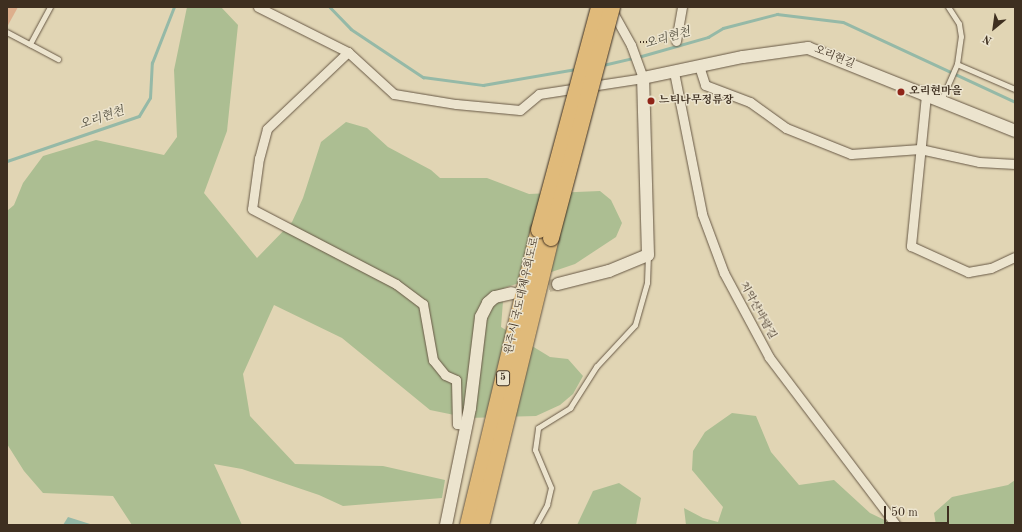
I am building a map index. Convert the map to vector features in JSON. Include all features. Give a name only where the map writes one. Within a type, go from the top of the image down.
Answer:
[{"type":"highway","name":"5","points":[[545,234],[599,7]]},
{"type":"highway","name":"5","points":[[545,234],[611,7]]},
{"type":"highway","name":"원주시 국도대체우회도로","points":[[468,525],[545,234]]},
{"type":"highway","name":"원주시 국도대체우회도로","points":[[481,525],[545,234]]},
{"type":"street","points":[[258,7],[348,52],[394,94],[456,104],[520,110],[539,94],[641,73]]},
{"type":"street","points":[[558,284],[609,270],[648,255],[641,73],[631,44],[611,7]]},
{"type":"street","points":[[676,41],[682,7]]},
{"type":"street","name":"오리현길","points":[[641,73],[674,72],[743,57],[808,48],[926,95],[942,97],[1015,131]]},
{"type":"street","points":[[348,52],[267,130],[259,158],[252,209],[396,284],[423,304],[433,360],[445,375],[456,380],[457,424],[467,425]]},
{"type":"street","points":[[699,66],[704,85],[750,102],[786,128],[851,154],[920,148],[979,162],[1015,164]]},
{"type":"street","name":"치악산바람길","points":[[674,72],[702,214],[724,273],[769,357],[896,525]]},
{"type":"street","points":[[926,95],[912,246],[968,272],[991,268],[1015,257]]},
{"type":"street","points":[[446,525],[467,425],[481,317],[488,303],[495,297],[512,293]]},
{"type":"lane","points":[[30,44],[50,7]]},
{"type":"lane","points":[[942,97],[956,65],[961,29],[948,7]]},
{"type":"lane","points":[[7,32],[58,59]]},
{"type":"lane","points":[[956,65],[1015,89]]},
{"type":"lane","points":[[536,525],[547,505],[551,488],[535,450],[538,428],[570,408],[596,367],[635,325],[647,283],[648,255]]},
{"type":"path","points":[[631,44],[676,41]]},
{"type":"shaded area","points":[[187,7],[221,7],[238,25],[227,131],[204,193],[257,258],[292,222],[303,198],[321,142],[346,122],[367,128],[388,147],[431,170],[440,178],[487,178],[529,194],[600,191],[611,200],[622,223],[616,237],[575,264],[504,288],[501,327],[550,357],[568,359],[583,376],[573,394],[560,405],[536,416],[469,418],[430,410],[342,338],[274,305],[243,374],[250,416],[295,464],[383,466],[445,480],[442,498],[343,506],[319,495],[242,469],[214,464],[242,525],[132,525],[113,496],[43,493],[24,471],[7,444],[7,211],[14,205],[23,183],[43,156],[96,140],[164,155],[177,137],[174,70]]},
{"type":"shaded area","points":[[732,413],[756,416],[771,452],[799,485],[834,480],[870,513],[895,525],[686,525],[684,508],[703,518],[718,522],[723,507],[692,470],[693,451],[705,432]]},
{"type":"shaded area","points":[[1015,480],[1015,525],[936,525],[934,513],[952,497],[1008,485]]},
{"type":"shaded area","points":[[619,483],[641,498],[636,525],[577,525],[593,491]]},
{"type":"shaded area","points":[[68,517],[90,524],[91,525],[63,525]]},
{"type":"building","points":[[7,7],[18,7],[7,27]]},
{"type":"waterway","name":"오리현천","points":[[7,161],[139,116],[150,98],[152,63],[174,7]]},
{"type":"waterway","name":"오리현천","points":[[330,7],[351,29],[423,77],[483,85],[576,69]]},
{"type":"waterway","name":"오리현천","points":[[638,57],[708,37],[723,28],[777,14],[843,22],[1015,102]]},
{"type":"waterway","name":"오리현천","points":[[603,65],[633,58]]},
{"type":"tunnel","points":[[531,289],[558,284]]},
{"type":"place","name":"오리현마을","points":[[901,92]]},
{"type":"place","name":"느티나무정류장","points":[[651,101]]}]
